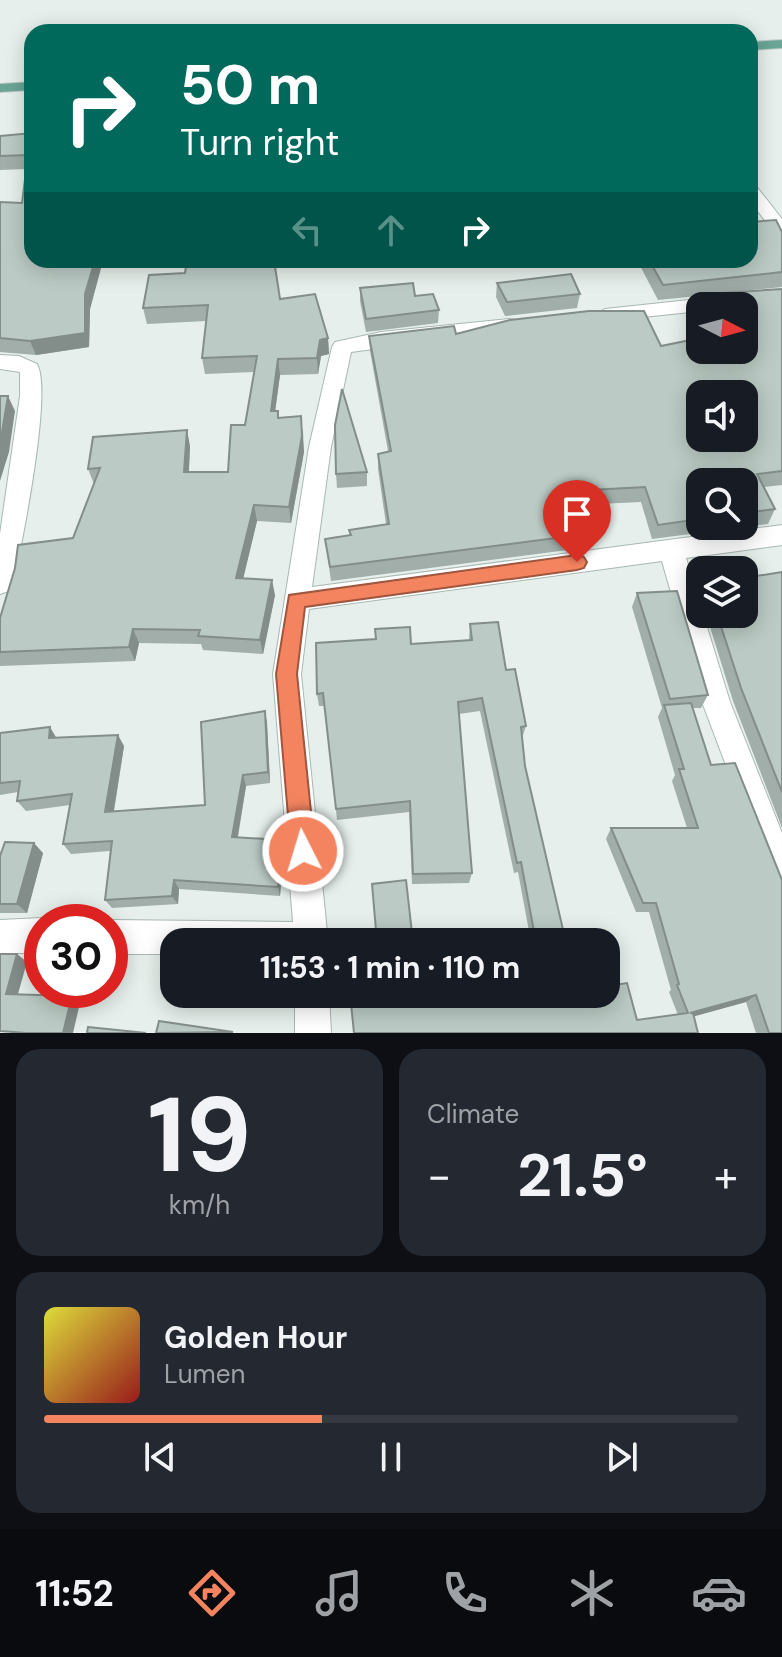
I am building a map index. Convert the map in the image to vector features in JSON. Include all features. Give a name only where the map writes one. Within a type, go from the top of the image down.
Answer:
[{"type":"main road","points":[[758,46],[782,44]]},
{"type":"main road","points":[[0,88],[24,86]]},
{"type":"street","points":[[758,200],[782,231]]},
{"type":"street","points":[[581,317],[782,296]]},
{"type":"street","points":[[310,928],[287,674],[320,447],[342,347],[381,339],[535,322]]},
{"type":"street","points":[[0,362],[19,363],[30,369],[31,396],[9,485],[15,522],[0,584]]},
{"type":"street","points":[[296,600],[782,535]]},
{"type":"street","points":[[671,549],[716,702],[782,873]]},
{"type":"street","points":[[0,937],[24,936]]},
{"type":"street","points":[[128,937],[160,938]]},
{"type":"street","points":[[312,1008],[313,1033]]},
{"type":"building","points":[[24,134],[24,155],[0,156],[0,136]]},
{"type":"building","points":[[24,187],[24,268],[93,268],[85,294],[85,333],[30,341],[0,338],[0,202],[22,203]]},
{"type":"building","points":[[776,220],[782,232],[782,272],[663,285],[653,268],[758,268],[758,221]]},
{"type":"building","points":[[186,268],[275,268],[280,299],[315,294],[328,338],[320,340],[317,358],[278,359],[271,411],[278,411],[278,418],[301,416],[302,436],[289,507],[254,505],[236,578],[272,580],[260,640],[198,636],[200,630],[133,629],[129,647],[0,652],[0,618],[15,568],[18,545],[73,538],[100,468],[88,469],[93,437],[187,430],[184,472],[228,472],[231,425],[245,425],[257,356],[202,358],[208,305],[143,308],[149,275],[185,273]]},
{"type":"building","points":[[571,274],[580,294],[507,302],[497,283]]},
{"type":"building","points":[[413,283],[415,296],[433,294],[439,310],[366,319],[360,288]]},
{"type":"building","points":[[782,289],[782,471],[758,474],[758,468],[686,468],[686,521],[658,525],[645,487],[572,491],[587,534],[330,567],[325,539],[351,535],[349,530],[389,524],[378,454],[391,451],[369,336],[454,326],[456,334],[510,320],[589,311],[644,311],[661,346],[686,341],[686,364],[758,364],[758,292],[738,292]]},
{"type":"building","points":[[342,389],[367,472],[336,474],[335,425]]},
{"type":"building","points":[[0,396],[8,396],[0,444]]},
{"type":"building","points":[[758,476],[775,509],[758,511]]},
{"type":"building","points":[[782,572],[782,792],[741,688],[722,628],[758,628],[758,576]]},
{"type":"building","points":[[677,591],[708,695],[670,699],[637,593]]},
{"type":"building","points":[[498,622],[506,670],[515,669],[526,726],[521,727],[525,766],[563,928],[533,928],[482,698],[458,702],[472,873],[413,874],[410,801],[336,809],[323,693],[317,694],[316,643],[376,639],[375,629],[410,627],[411,644],[472,640],[470,624]]},
{"type":"building","points":[[691,703],[711,765],[735,763],[782,880],[782,1033],[769,1033],[756,995],[690,1013],[693,1013],[698,1033],[354,1033],[351,1008],[620,1008],[620,984],[627,983],[637,1020],[688,1013],[677,985],[656,903],[643,903],[611,828],[698,828],[679,769],[684,769],[664,705]]},
{"type":"building","points":[[265,711],[268,772],[243,775],[232,837],[282,840],[278,887],[174,880],[172,896],[105,900],[112,841],[63,844],[72,794],[17,801],[20,781],[0,783],[0,733],[50,727],[49,738],[118,735],[105,812],[205,805],[201,722]]},
{"type":"building","points":[[5,842],[34,843],[17,904],[0,904],[0,856]]},
{"type":"building","points":[[406,880],[411,928],[376,928],[372,884]]},
{"type":"building","points":[[0,954],[17,954],[6,994],[24,995],[24,1008],[69,1008],[63,1033],[0,1031]]},
{"type":"building","points":[[159,1021],[233,1032],[156,1033]]},
{"type":"building","points":[[88,1027],[146,1033],[87,1033]]},
{"type":"route","points":[[303,851],[287,674],[296,600],[577,562]]}]
